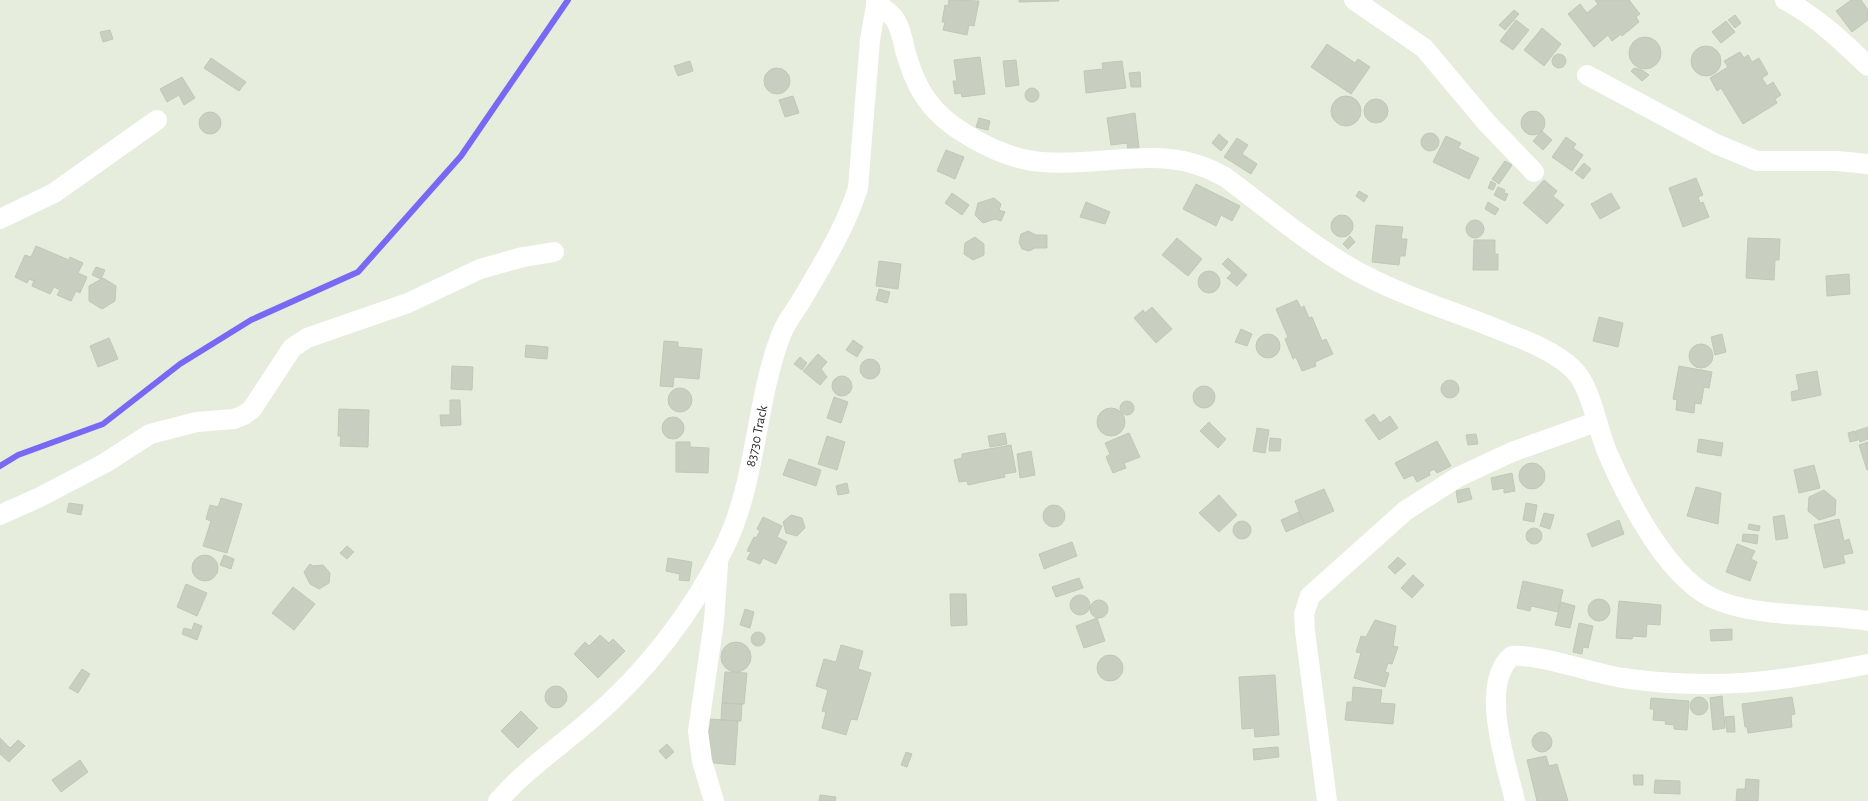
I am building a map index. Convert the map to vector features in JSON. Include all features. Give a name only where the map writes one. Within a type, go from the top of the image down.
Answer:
[{"type":"street","points":[[1354,0],[1424,48],[1487,123],[1534,172]]},
{"type":"street","points":[[1785,0],[1802,9],[1835,34],[1868,66]]},
{"type":"street","points":[[877,1],[894,18],[912,76],[924,98],[934,111],[961,130],[1013,156],[1042,162],[1146,158],[1178,159],[1204,165],[1225,177],[1355,270],[1396,290],[1523,339],[1573,369],[1588,393],[1596,422],[1608,453],[1648,530],[1676,568],[1706,594],[1719,601],[1743,606],[1868,621]]},
{"type":"street","name":"83730 Track","points":[[498,801],[516,780],[627,687],[660,647],[700,590],[718,558],[742,504],[772,359],[782,332],[851,211],[858,188],[870,40],[877,1]]},
{"type":"street","points":[[1588,75],[1716,144],[1757,161],[1837,161],[1868,164]]},
{"type":"street","points":[[0,218],[54,193],[157,120]]},
{"type":"street","points":[[0,515],[40,497],[97,467],[150,434],[197,422],[234,419],[244,415],[252,409],[292,348],[307,338],[408,303],[480,269],[523,257],[554,252]]},
{"type":"street","points":[[1327,801],[1305,632],[1304,614],[1310,596],[1405,511],[1438,489],[1458,477],[1512,452],[1596,422]]},
{"type":"street","points":[[714,801],[702,761],[698,731],[714,621],[718,558]]},
{"type":"street","points":[[1515,801],[1500,741],[1496,698],[1502,670],[1512,656],[1534,658],[1622,678],[1672,684],[1722,685],[1795,678],[1868,664]]},
{"type":"building","points":[[949,0],[979,1],[974,26],[969,25],[967,35],[943,30],[945,22],[942,22],[945,5],[948,6]]},
{"type":"building","points":[[1019,0],[1059,0],[1059,1],[1019,2]]},
{"type":"building","points":[[1595,0],[1629,0],[1640,14],[1636,17],[1639,22],[1622,36],[1621,34],[1612,41],[1608,35],[1594,47],[1568,14],[1580,4],[1587,13],[1598,4]]},
{"type":"building","points":[[1851,0],[1861,0],[1868,10],[1868,20],[1852,32],[1836,11]]},
{"type":"building","points":[[1514,10],[1519,14],[1505,30],[1499,25]]},
{"type":"building","points":[[1735,15],[1741,23],[1735,28],[1728,20]]},
{"type":"building","points":[[1516,20],[1529,30],[1513,50],[1500,41]]},
{"type":"building","points":[[1726,21],[1735,32],[1721,43],[1712,32]]},
{"type":"building","points":[[1542,28],[1561,44],[1544,66],[1524,50]]},
{"type":"building","points":[[110,30],[113,39],[103,42],[100,32]]},
{"type":"building","points":[[1645,37],[1651,38],[1656,42],[1660,47],[1660,59],[1656,64],[1651,68],[1645,69],[1639,68],[1634,64],[1630,59],[1629,53],[1630,47],[1634,42],[1639,38]]},
{"type":"building","points":[[1327,44],[1355,63],[1358,59],[1370,67],[1351,94],[1311,67]]},
{"type":"building","points":[[1706,46],[1717,50],[1721,61],[1717,72],[1706,76],[1695,72],[1691,61],[1695,50]]},
{"type":"building","points":[[1740,52],[1744,58],[1748,55],[1752,62],[1759,58],[1768,74],[1762,78],[1767,86],[1773,82],[1781,95],[1775,99],[1777,103],[1743,124],[1721,88],[1717,91],[1710,78],[1728,67],[1724,61]]},
{"type":"building","points":[[1556,54],[1562,54],[1566,61],[1562,68],[1556,68],[1552,64],[1552,58]]},
{"type":"building","points":[[980,57],[985,94],[962,97],[961,93],[955,94],[953,81],[957,81],[954,60]]},
{"type":"building","points":[[211,58],[246,82],[239,91],[204,68]]},
{"type":"building","points":[[1016,60],[1019,85],[1006,87],[1003,61]]},
{"type":"building","points":[[690,61],[693,71],[678,76],[674,66]]},
{"type":"building","points":[[1122,61],[1126,88],[1086,93],[1084,71],[1103,69],[1102,63]]},
{"type":"building","points":[[777,68],[786,72],[790,81],[786,90],[777,94],[768,90],[764,81],[768,72]]},
{"type":"building","points":[[1634,68],[1642,70],[1649,75],[1642,81],[1631,71]]},
{"type":"building","points":[[1140,72],[1141,87],[1131,87],[1129,73]]},
{"type":"building","points":[[182,77],[195,98],[184,105],[179,95],[167,102],[160,89]]},
{"type":"building","points":[[1029,88],[1035,88],[1039,95],[1035,102],[1029,102],[1025,98],[1025,92]]},
{"type":"building","points":[[793,96],[799,113],[785,117],[779,100]]},
{"type":"building","points":[[1346,96],[1357,100],[1361,111],[1357,122],[1346,126],[1335,122],[1331,111],[1335,100]]},
{"type":"building","points":[[1376,99],[1384,103],[1388,111],[1384,119],[1376,123],[1368,119],[1364,111],[1368,103]]},
{"type":"building","points":[[1533,111],[1541,115],[1545,123],[1541,131],[1533,135],[1525,131],[1521,123],[1525,115]]},
{"type":"building","points":[[210,112],[218,115],[221,123],[218,131],[210,134],[202,131],[199,123],[202,115]]},
{"type":"building","points":[[1135,113],[1139,148],[1128,150],[1127,143],[1111,145],[1107,118]]},
{"type":"building","points":[[979,118],[990,121],[988,130],[976,127]]},
{"type":"building","points":[[1542,131],[1552,140],[1543,150],[1533,141]]},
{"type":"building","points":[[1430,133],[1438,138],[1439,142],[1434,150],[1430,151],[1422,146],[1421,142],[1426,134]]},
{"type":"building","points":[[1219,134],[1228,142],[1221,151],[1212,143]]},
{"type":"building","points":[[1446,136],[1461,143],[1458,148],[1479,158],[1469,179],[1433,162]]},
{"type":"building","points":[[1566,137],[1576,144],[1573,148],[1583,155],[1572,171],[1552,157]]},
{"type":"building","points":[[1237,138],[1248,145],[1242,154],[1257,164],[1251,174],[1224,157]]},
{"type":"building","points":[[946,150],[964,157],[955,179],[937,171]]},
{"type":"building","points":[[1505,161],[1512,165],[1499,184],[1492,179]]},
{"type":"building","points":[[1584,163],[1591,169],[1583,179],[1575,173]]},
{"type":"building","points":[[1696,178],[1703,195],[1698,197],[1700,203],[1703,202],[1709,217],[1683,227],[1669,188]]},
{"type":"building","points":[[1544,180],[1557,191],[1553,196],[1564,205],[1547,224],[1523,203]]},
{"type":"building","points":[[1491,181],[1496,184],[1493,190],[1488,188]]},
{"type":"building","points":[[1196,184],[1240,206],[1232,221],[1221,215],[1216,226],[1183,209]]},
{"type":"building","points":[[1498,187],[1505,190],[1504,193],[1508,194],[1505,201],[1494,195]]},
{"type":"building","points":[[1359,191],[1368,196],[1364,202],[1356,196]]},
{"type":"building","points":[[952,193],[969,205],[962,215],[945,203]]},
{"type":"building","points":[[1611,193],[1620,208],[1600,219],[1591,204]]},
{"type":"building","points":[[994,198],[1001,204],[999,210],[1005,212],[1001,221],[995,219],[983,223],[975,215],[978,203]]},
{"type":"building","points":[[1086,202],[1110,212],[1105,224],[1080,217]]},
{"type":"building","points":[[1488,202],[1499,209],[1495,215],[1485,209]]},
{"type":"building","points":[[1342,215],[1350,218],[1353,226],[1350,234],[1342,237],[1334,234],[1331,226],[1334,218]]},
{"type":"building","points":[[1475,220],[1481,223],[1484,229],[1481,235],[1475,238],[1469,235],[1466,229],[1469,223]]},
{"type":"building","points":[[1376,225],[1403,227],[1401,239],[1407,239],[1405,256],[1400,256],[1399,265],[1372,262]]},
{"type":"building","points":[[1028,231],[1036,235],[1047,235],[1047,248],[1035,248],[1029,251],[1022,249],[1019,242],[1021,234]]},
{"type":"building","points":[[1350,236],[1355,242],[1348,249],[1343,244]]},
{"type":"building","points":[[975,237],[984,244],[984,255],[973,260],[964,254],[965,243]]},
{"type":"building","points":[[1177,238],[1202,259],[1188,276],[1162,255]]},
{"type":"building","points":[[1748,238],[1780,239],[1779,260],[1775,260],[1774,280],[1746,278]]},
{"type":"building","points":[[1474,240],[1495,240],[1495,254],[1498,254],[1498,270],[1473,270]]},
{"type":"building","points":[[36,246],[69,260],[70,257],[83,263],[78,273],[87,277],[80,293],[76,291],[71,301],[57,295],[60,290],[54,287],[50,294],[32,286],[34,281],[29,279],[27,283],[15,277],[25,255],[31,257]]},
{"type":"building","points":[[1228,258],[1247,275],[1237,286],[1227,278],[1232,273],[1222,264]]},
{"type":"building","points":[[879,261],[901,264],[898,289],[876,286]]},
{"type":"building","points":[[96,267],[105,270],[101,279],[92,275]]},
{"type":"building","points":[[1209,271],[1217,274],[1220,282],[1217,290],[1209,293],[1201,290],[1198,282],[1201,274]]},
{"type":"building","points":[[1849,274],[1850,294],[1827,296],[1826,276]]},
{"type":"building","points":[[103,278],[116,286],[115,301],[102,309],[89,301],[89,286]]},
{"type":"building","points":[[879,289],[890,292],[887,303],[876,300]]},
{"type":"building","points":[[1297,300],[1301,308],[1304,306],[1309,318],[1312,317],[1322,341],[1326,339],[1333,354],[1315,362],[1316,366],[1302,371],[1296,357],[1293,359],[1285,339],[1288,337],[1276,309]]},
{"type":"building","points":[[1152,307],[1172,329],[1156,343],[1134,318],[1143,310],[1145,313]]},
{"type":"building","points":[[1599,317],[1623,323],[1618,347],[1593,341]]},
{"type":"building","points":[[1241,329],[1252,334],[1247,346],[1235,342]]},
{"type":"building","points":[[1268,334],[1273,335],[1279,341],[1279,351],[1273,357],[1268,358],[1263,357],[1257,351],[1256,346],[1257,341],[1263,335]]},
{"type":"building","points":[[1722,334],[1726,352],[1715,355],[1711,337]]},
{"type":"building","points":[[109,338],[118,359],[98,367],[90,346]]},
{"type":"building","points":[[853,340],[863,347],[857,357],[846,350]]},
{"type":"building","points":[[664,341],[678,342],[678,347],[702,349],[699,379],[674,377],[673,387],[660,386]]},
{"type":"building","points":[[1701,344],[1710,347],[1713,356],[1710,365],[1701,368],[1692,365],[1689,356],[1692,347]]},
{"type":"building","points":[[526,345],[548,347],[547,359],[525,357]]},
{"type":"building","points":[[818,354],[827,362],[821,369],[827,377],[820,385],[803,371]]},
{"type":"building","points":[[800,357],[807,363],[802,370],[794,364]]},
{"type":"building","points":[[870,359],[877,362],[880,369],[877,376],[870,379],[863,376],[860,369],[863,362]]},
{"type":"building","points":[[452,366],[473,367],[472,390],[451,389]]},
{"type":"building","points":[[1679,366],[1712,372],[1709,388],[1704,387],[1701,404],[1695,403],[1694,413],[1676,410],[1677,400],[1673,399]]},
{"type":"building","points":[[1817,371],[1821,395],[1792,401],[1791,392],[1799,390],[1796,375]]},
{"type":"building","points":[[838,376],[846,376],[852,382],[852,390],[846,396],[838,396],[832,390],[832,382]]},
{"type":"building","points":[[1446,380],[1454,380],[1459,385],[1457,396],[1446,398],[1441,393],[1441,385]]},
{"type":"building","points":[[1204,386],[1212,389],[1215,397],[1212,405],[1204,408],[1196,405],[1193,397],[1196,389]]},
{"type":"building","points":[[680,388],[685,389],[691,395],[691,405],[685,411],[680,412],[675,411],[669,405],[668,400],[669,395],[675,389]]},
{"type":"building","points":[[834,397],[848,402],[841,423],[827,418]]},
{"type":"building","points":[[450,400],[460,400],[461,425],[441,426],[440,415],[450,415]]},
{"type":"building","points":[[1127,401],[1132,403],[1134,408],[1132,413],[1127,415],[1122,413],[1120,408],[1122,403]]},
{"type":"building","points":[[1111,408],[1121,412],[1125,422],[1121,432],[1111,436],[1101,432],[1097,422],[1101,412]]},
{"type":"building","points":[[339,409],[369,410],[368,447],[340,446],[341,436],[338,436]]},
{"type":"building","points":[[1374,414],[1380,423],[1390,416],[1398,428],[1379,440],[1365,420]]},
{"type":"building","points":[[673,417],[681,420],[684,428],[681,436],[673,439],[665,436],[662,428],[665,420]]},
{"type":"building","points":[[1209,422],[1226,439],[1218,448],[1200,431]]},
{"type":"building","points":[[1868,427],[1868,439],[1860,442],[1856,431]]},
{"type":"building","points":[[1257,428],[1269,430],[1265,453],[1253,451]]},
{"type":"building","points":[[1855,431],[1858,440],[1850,442],[1848,433]]},
{"type":"building","points":[[1005,433],[1007,444],[990,447],[988,436]]},
{"type":"building","points":[[1129,433],[1140,457],[1124,463],[1126,468],[1113,473],[1106,457],[1110,454],[1105,443]]},
{"type":"building","points":[[1476,434],[1478,444],[1468,445],[1466,435]]},
{"type":"building","points":[[827,436],[845,442],[837,470],[818,464]]},
{"type":"building","points":[[1270,438],[1281,439],[1280,451],[1269,451]]},
{"type":"building","points":[[1699,439],[1723,443],[1721,456],[1697,452]]},
{"type":"building","points":[[1437,441],[1451,466],[1437,473],[1434,469],[1429,472],[1430,475],[1417,482],[1413,475],[1404,479],[1395,463]]},
{"type":"building","points":[[676,442],[690,442],[690,447],[709,448],[708,473],[676,472]]},
{"type":"building","points":[[1868,442],[1868,469],[1867,470],[1859,445]]},
{"type":"building","points":[[1011,445],[1016,472],[1004,474],[1005,477],[968,485],[967,481],[959,482],[954,460],[962,458],[962,454]]},
{"type":"building","points":[[1031,451],[1035,475],[1020,478],[1017,454]]},
{"type":"building","points":[[789,459],[821,470],[816,486],[783,475]]},
{"type":"building","points":[[1532,463],[1541,467],[1545,476],[1541,485],[1532,489],[1523,485],[1519,476],[1523,467]]},
{"type":"building","points":[[1814,465],[1820,488],[1799,493],[1794,470]]},
{"type":"building","points":[[1512,473],[1515,491],[1504,493],[1504,488],[1493,490],[1491,478]]},
{"type":"building","points":[[847,483],[849,493],[838,495],[836,486]]},
{"type":"building","points":[[1696,487],[1721,493],[1718,524],[1687,516]]},
{"type":"building","points":[[1469,488],[1472,499],[1458,503],[1456,491]]},
{"type":"building","points":[[1324,489],[1334,511],[1304,524],[1295,501]]},
{"type":"building","points":[[1824,490],[1836,500],[1835,515],[1819,520],[1808,511],[1809,497]]},
{"type":"building","points":[[1219,495],[1237,515],[1219,532],[1199,513]]},
{"type":"building","points":[[221,498],[242,504],[227,553],[203,546],[211,521],[206,519],[210,505],[218,507]]},
{"type":"building","points":[[69,503],[83,505],[81,515],[67,512]]},
{"type":"building","points":[[1526,503],[1537,505],[1534,522],[1523,520]]},
{"type":"building","points":[[1054,505],[1062,508],[1065,516],[1062,524],[1054,527],[1046,524],[1043,516],[1046,508]]},
{"type":"building","points":[[1299,512],[1304,524],[1286,532],[1281,520]]},
{"type":"building","points":[[1544,513],[1554,515],[1550,529],[1540,526]]},
{"type":"building","points":[[791,515],[802,518],[805,528],[797,536],[786,533],[783,522]]},
{"type":"building","points":[[1784,515],[1788,538],[1776,540],[1773,517]]},
{"type":"building","points":[[763,517],[782,526],[777,537],[787,542],[776,564],[763,558],[760,564],[747,559],[751,552],[747,551],[754,537],[756,538],[760,531],[757,529]]},
{"type":"building","points":[[1839,519],[1844,541],[1849,539],[1853,553],[1843,555],[1845,563],[1824,568],[1814,525]]},
{"type":"building","points":[[1619,520],[1624,534],[1592,547],[1587,534]]},
{"type":"building","points":[[1242,521],[1248,524],[1251,530],[1248,536],[1242,539],[1236,536],[1233,530],[1236,524]]},
{"type":"building","points":[[1749,524],[1760,526],[1759,531],[1748,529]]},
{"type":"building","points":[[1534,528],[1542,536],[1534,544],[1526,536]]},
{"type":"building","points":[[1743,534],[1758,535],[1757,544],[1742,541]]},
{"type":"building","points":[[1072,542],[1077,556],[1044,569],[1039,554]]},
{"type":"building","points":[[1737,544],[1755,551],[1751,559],[1757,562],[1750,581],[1726,572]]},
{"type":"building","points":[[347,546],[354,552],[347,559],[340,553]]},
{"type":"building","points":[[205,555],[214,559],[218,568],[214,577],[205,581],[196,577],[192,568],[196,559]]},
{"type":"building","points":[[224,555],[234,559],[231,569],[220,565]]},
{"type":"building","points":[[1398,557],[1406,564],[1395,574],[1388,567]]},
{"type":"building","points":[[668,558],[692,562],[689,581],[679,580],[680,574],[666,571]]},
{"type":"building","points":[[310,564],[313,566],[323,565],[330,573],[329,583],[319,589],[310,584],[304,572]]},
{"type":"building","points":[[1413,575],[1424,585],[1412,598],[1401,588]]},
{"type":"building","points":[[1079,578],[1083,588],[1056,597],[1052,587]]},
{"type":"building","points":[[1523,581],[1563,590],[1558,612],[1531,606],[1530,611],[1517,608]]},
{"type":"building","points":[[186,584],[207,593],[197,616],[177,607]]},
{"type":"building","points":[[293,587],[315,604],[294,630],[272,613]]},
{"type":"building","points":[[950,594],[966,594],[967,625],[951,626]]},
{"type":"building","points":[[1080,595],[1087,598],[1090,605],[1087,612],[1080,615],[1073,612],[1070,605],[1073,598]]},
{"type":"building","points":[[1599,599],[1607,602],[1610,610],[1607,618],[1599,621],[1591,618],[1588,610],[1591,602]]},
{"type":"building","points":[[1099,600],[1105,603],[1108,609],[1105,615],[1099,618],[1093,615],[1090,609],[1093,603]]},
{"type":"building","points":[[1619,601],[1661,605],[1660,625],[1647,624],[1646,637],[1633,636],[1632,639],[1616,638]]},
{"type":"building","points":[[1561,602],[1575,606],[1570,628],[1555,625]]},
{"type":"building","points":[[745,609],[754,612],[750,628],[740,625]]},
{"type":"building","points":[[1097,618],[1105,641],[1084,648],[1076,626]]},
{"type":"building","points":[[1375,620],[1396,626],[1393,646],[1398,647],[1392,664],[1388,663],[1385,672],[1389,673],[1385,687],[1354,678],[1361,653],[1356,652],[1361,636],[1366,637]]},
{"type":"building","points":[[194,623],[202,626],[197,640],[182,634],[184,628],[192,630]]},
{"type":"building","points":[[1579,623],[1593,626],[1588,648],[1583,647],[1582,654],[1573,652]]},
{"type":"building","points":[[1732,629],[1732,640],[1711,641],[1710,630]]},
{"type":"building","points":[[755,632],[761,632],[765,639],[761,646],[755,646],[751,642],[751,636]]},
{"type":"building","points":[[600,635],[609,643],[613,639],[625,651],[598,678],[574,654],[585,642],[589,646]]},
{"type":"building","points":[[736,642],[746,647],[751,657],[746,667],[736,672],[726,667],[721,657],[726,647]]},
{"type":"building","points":[[841,645],[863,651],[858,669],[871,673],[857,720],[851,719],[846,735],[822,728],[826,712],[822,711],[828,690],[816,686],[824,659],[836,662]]},
{"type":"building","points":[[1110,655],[1119,659],[1123,668],[1119,677],[1110,681],[1101,677],[1097,668],[1101,659]]},
{"type":"building","points":[[82,669],[90,674],[78,693],[69,688]]},
{"type":"building","points":[[725,672],[747,673],[744,704],[722,703]]},
{"type":"building","points":[[1275,675],[1279,735],[1255,737],[1254,728],[1242,729],[1239,677]]},
{"type":"building","points":[[556,686],[564,689],[567,697],[564,705],[556,708],[548,705],[545,697],[548,689]]},
{"type":"building","points":[[1353,687],[1382,690],[1380,703],[1395,704],[1393,724],[1345,720],[1347,702],[1352,702]]},
{"type":"building","points":[[1722,696],[1725,728],[1713,730],[1710,698]]},
{"type":"building","points":[[1699,697],[1705,700],[1708,706],[1705,712],[1699,715],[1693,712],[1690,706],[1693,700]]},
{"type":"building","points":[[1792,697],[1795,714],[1791,715],[1792,727],[1748,733],[1747,727],[1745,727],[1742,704]]},
{"type":"building","points":[[1651,698],[1689,701],[1687,730],[1674,729],[1674,725],[1665,724],[1666,721],[1653,720],[1654,709],[1650,709]]},
{"type":"building","points":[[722,703],[742,704],[741,721],[721,720]]},
{"type":"building","points":[[521,711],[538,728],[518,748],[501,731]]},
{"type":"building","points":[[1734,716],[1735,732],[1727,732],[1725,717]]},
{"type":"building","points":[[710,719],[738,721],[735,765],[704,762],[706,727],[710,728]]},
{"type":"building","points":[[1542,732],[1549,735],[1552,742],[1549,749],[1542,752],[1535,749],[1532,742],[1535,735]]},
{"type":"building","points":[[0,738],[10,748],[18,740],[25,746],[9,762],[0,754]]},
{"type":"building","points":[[667,744],[674,752],[666,759],[659,751]]},
{"type":"building","points":[[1278,747],[1279,757],[1254,760],[1253,749]]},
{"type":"building","points":[[906,752],[912,754],[907,767],[901,765]]},
{"type":"building","points":[[1546,756],[1549,766],[1557,764],[1568,801],[1537,801],[1527,760]]},
{"type":"building","points":[[80,760],[88,772],[61,792],[52,780]]},
{"type":"building","points":[[1633,775],[1643,775],[1643,785],[1634,785]]},
{"type":"building","points":[[1746,779],[1759,780],[1758,801],[1736,801],[1737,789],[1745,789]]},
{"type":"building","points":[[1655,780],[1680,781],[1680,794],[1654,793]]},
{"type":"building","points":[[820,795],[836,797],[835,801],[819,801]]},
{"type":"waterway","points":[[0,466],[18,455],[103,424],[180,364],[251,320],[358,272],[461,156],[568,0]]}]
